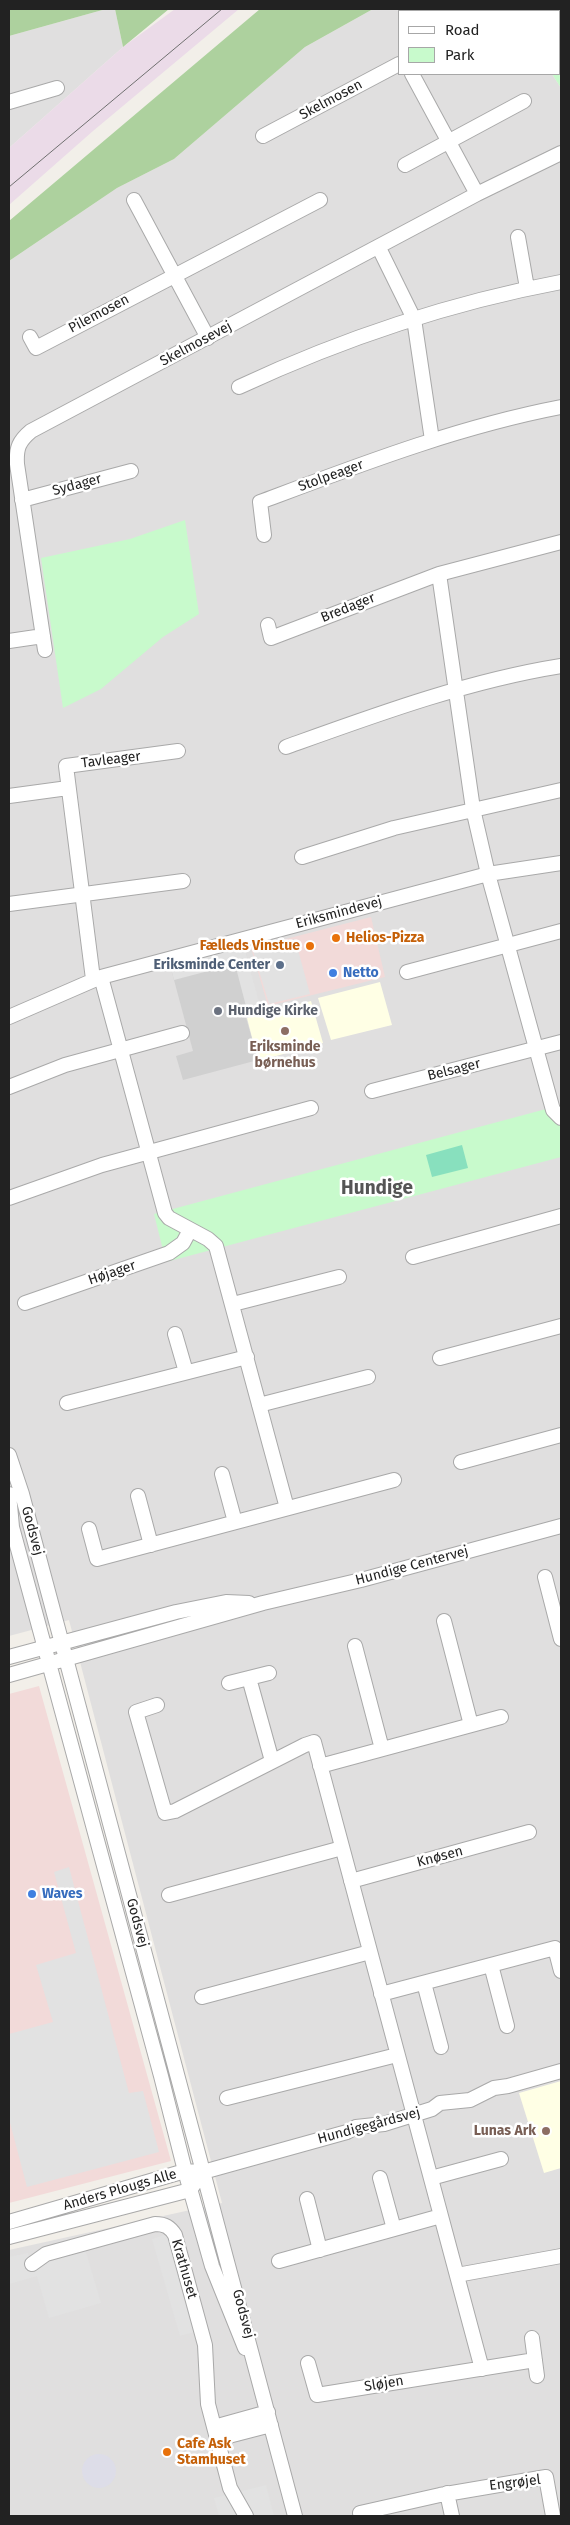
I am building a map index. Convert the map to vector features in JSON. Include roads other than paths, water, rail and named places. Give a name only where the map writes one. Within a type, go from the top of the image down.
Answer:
[{"type":"street","name":"Skelmosen","points":[[262,136],[398,65]]},
{"type":"street","points":[[413,75],[477,194]]},
{"type":"street","points":[[9,102],[57,88]]},
{"type":"street","points":[[405,165],[524,101]]},
{"type":"street","name":"Skelmosevej","points":[[9,641],[44,643],[14,443],[31,431],[379,248],[477,194],[561,153]]},
{"type":"street","points":[[134,200],[208,338]]},
{"type":"street","name":"Pilemosen","points":[[30,337],[36,348],[320,200]]},
{"type":"street","points":[[518,237],[527,288]]},
{"type":"street","points":[[379,248],[414,319],[432,440]]},
{"type":"street","points":[[238,387],[269,372],[353,339],[414,319],[466,303],[561,282]]},
{"type":"street","name":"Stolpeager","points":[[264,535],[260,502],[432,440],[524,414],[561,407]]},
{"type":"street","name":"Sydager","points":[[22,500],[131,471]]},
{"type":"street","name":"Bredager","points":[[268,625],[271,638],[439,574],[561,542]]},
{"type":"street","points":[[439,574],[454,691],[473,809],[488,874],[553,1110],[561,1118]]},
{"type":"street","points":[[286,748],[385,711],[454,691],[561,666]]},
{"type":"street","name":"Tavleager","points":[[97,978],[81,894],[66,766],[178,752]]},
{"type":"street","points":[[9,796],[68,788]]},
{"type":"street","points":[[302,857],[394,828],[561,790]]},
{"type":"street","name":"Eriksmindevej","points":[[9,1017],[97,978],[488,874],[561,863]]},
{"type":"street","points":[[9,904],[183,881]]},
{"type":"street","points":[[407,972],[561,931]]},
{"type":"street","points":[[97,978],[121,1050],[167,1216],[208,1239],[216,1246],[287,1508]]},
{"type":"street","points":[[9,1087],[43,1072],[182,1033]]},
{"type":"street","name":"Belsager","points":[[372,1091],[561,1042]]},
{"type":"street","points":[[9,1198],[102,1165],[311,1108]]},
{"type":"street","points":[[413,1257],[561,1216]]},
{"type":"street","name":"Højager","points":[[25,1303],[169,1253],[183,1243],[190,1230]]},
{"type":"street","points":[[233,1304],[339,1277]]},
{"type":"street","points":[[440,1358],[561,1326]]},
{"type":"street","points":[[175,1334],[186,1372]]},
{"type":"street","points":[[67,1403],[247,1357]]},
{"type":"street","points":[[259,1405],[368,1377]]},
{"type":"street","points":[[461,1462],[561,1435]]},
{"type":"street","name":"Godsvej","points":[[9,1455],[22,1494],[203,2172],[250,2338],[262,2391],[296,2516]]},
{"type":"street","points":[[222,1474],[235,1522]]},
{"type":"street","points":[[89,1529],[98,1559],[394,1480]]},
{"type":"street","name":"Godsvej","points":[[9,1494],[12,1527],[159,2067],[190,2190],[212,2266],[262,2391]]},
{"type":"street","points":[[138,1496],[150,1545]]},
{"type":"street","name":"Hundige Centervej","points":[[9,1675],[263,1604],[361,1580],[561,1526]]},
{"type":"street","points":[[545,1577],[561,1639]]},
{"type":"street","name":"Hundige Centervej","points":[[9,1657],[176,1612],[226,1602],[263,1604]]},
{"type":"street","points":[[444,1621],[471,1725]]},
{"type":"street","points":[[355,1646],[382,1749]]},
{"type":"street","points":[[229,1683],[270,1672]]},
{"type":"street","points":[[249,1678],[272,1761]]},
{"type":"street","points":[[157,1706],[136,1712],[163,1819],[305,1744],[314,1742],[482,2368]]},
{"type":"street","points":[[320,1766],[501,1717]]},
{"type":"street","name":"Knøsen","points":[[351,1881],[529,1832]]},
{"type":"street","points":[[169,1895],[342,1848]]},
{"type":"street","points":[[381,1994],[555,1948],[561,1971]]},
{"type":"street","points":[[202,1997],[370,1952]]},
{"type":"street","points":[[491,1965],[507,2026]]},
{"type":"street","points":[[424,1983],[441,2047]]},
{"type":"street","points":[[227,2098],[397,2054]]},
{"type":"street","name":"Hundigegårdsvej","points":[[203,2172],[347,2132],[356,2127],[384,2124],[432,2109],[440,2103],[470,2100],[494,2088],[508,2086],[561,2071]]},
{"type":"street","points":[[431,2178],[501,2159]]},
{"type":"street","name":"Anders Plougs Alle","points":[[9,2222],[185,2171],[203,2172]]},
{"type":"street","name":"Anders Plougs Alle","points":[[9,2236],[190,2190],[203,2172]]},
{"type":"street","points":[[380,2178],[394,2229]]},
{"type":"street","points":[[306,2199],[320,2250]]},
{"type":"street","points":[[279,2261],[441,2216]]},
{"type":"street","name":"Krathuset","points":[[32,2264],[46,2254],[155,2224],[163,2224],[171,2229],[175,2236],[205,2345],[208,2404],[215,2433]]},
{"type":"street","points":[[457,2275],[561,2256]]},
{"type":"street","points":[[532,2338],[537,2376]]},
{"type":"street","name":"Sløjen","points":[[308,2363],[317,2395],[535,2360]]},
{"type":"street","points":[[246,2516],[230,2488],[215,2433],[270,2418]]},
{"type":"street","name":"Engrøjel","points":[[360,2513],[447,2493],[546,2477],[553,2516]]},
{"type":"street","points":[[447,2493],[452,2516]]},
{"type":"tram line","points":[[9,187],[222,9]]},
{"type":"place","name":"Helios-Pizza","points":[[336,938]]},
{"type":"place","name":"Fælleds Vinstue","points":[[310,946]]},
{"type":"place","name":"Eriksminde Center","points":[[280,965]]},
{"type":"place","name":"Netto","points":[[333,973]]},
{"type":"place","name":"Hundige Kirke","points":[[218,1011]]},
{"type":"place","name":"Eriksminde børnehus","points":[[285,1031]]},
{"type":"place","name":"Waves","points":[[32,1894]]},
{"type":"place","name":"Lunas Ark","points":[[546,2131]]},
{"type":"place","name":"Cafe Ask Stamhuset","points":[[167,2452]]},
{"type":"district","name":"Hundige","points":[[377,1189]]}]
